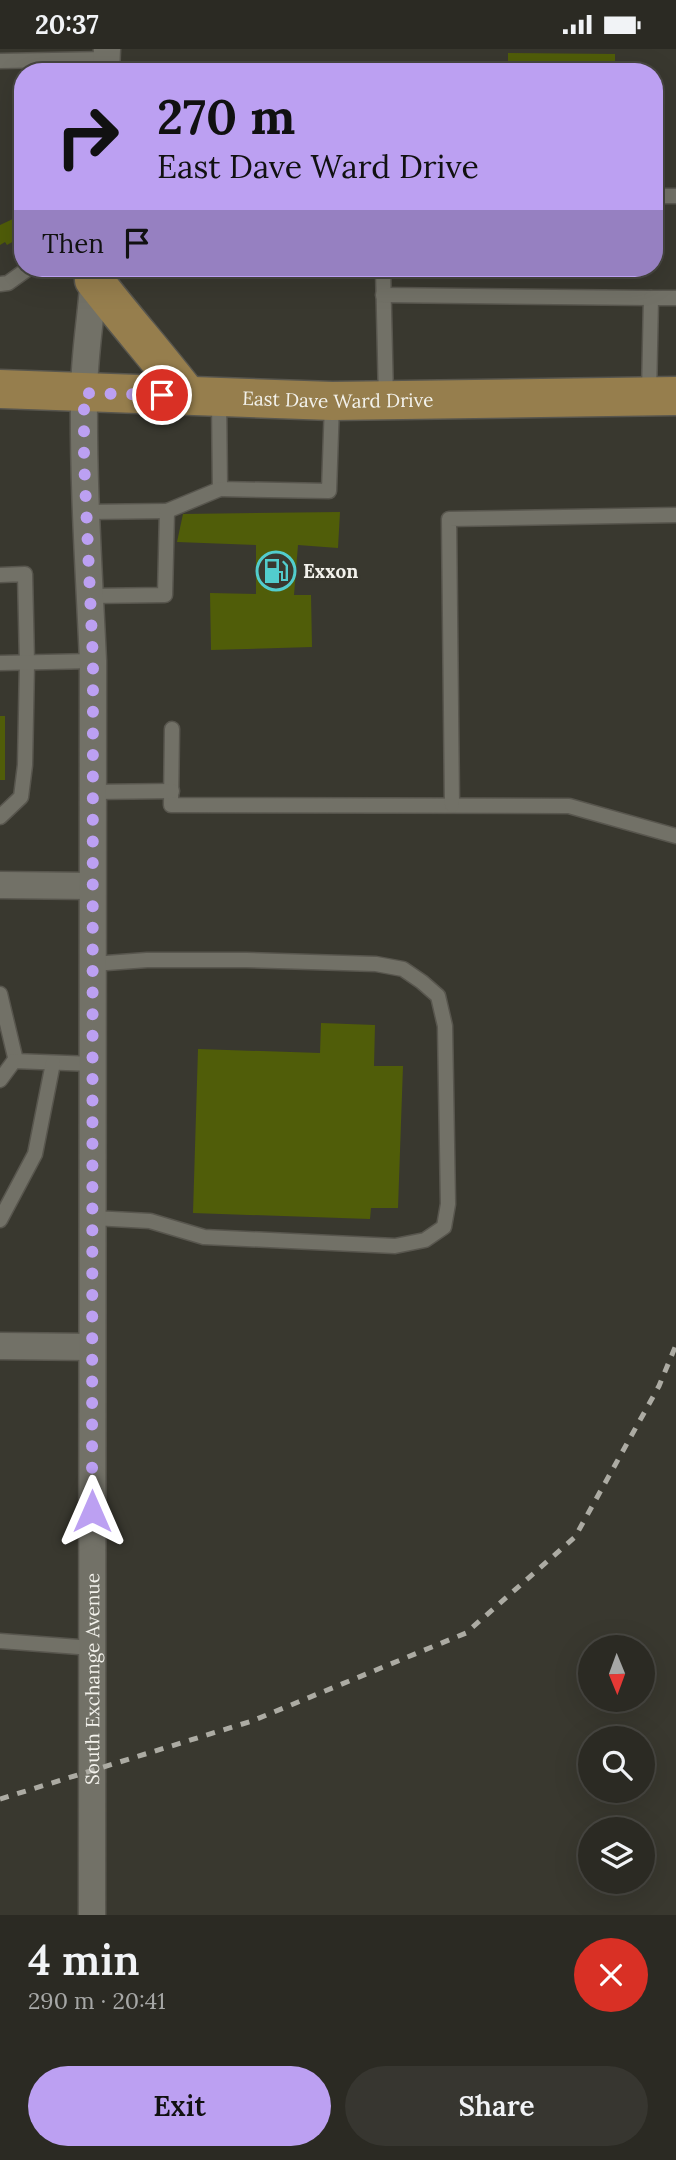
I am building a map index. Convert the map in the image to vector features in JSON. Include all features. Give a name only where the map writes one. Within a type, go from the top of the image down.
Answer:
[{"type":"main road","points":[[96,277],[128,324],[203,396]]},
{"type":"main road","name":"East Dave Ward Drive","points":[[0,389],[332,401],[663,395]]},
{"type":"street","name":"South Exchange Avenue","points":[[92,1915],[93,661],[84,393],[86,338],[94,277]]},
{"type":"street","points":[[0,885],[92,886]]},
{"type":"street","points":[[0,1346],[92,1347]]},
{"type":"lane","points":[[70,63],[106,60]]},
{"type":"lane","points":[[0,284],[8,283],[16,277]]},
{"type":"lane","points":[[383,277],[386,401]]},
{"type":"lane","points":[[383,295],[676,298]]},
{"type":"lane","points":[[651,298],[663,395]]},
{"type":"lane","points":[[203,396],[220,489]]},
{"type":"lane","points":[[86,512],[167,511],[220,489],[329,491],[332,401]]},
{"type":"lane","points":[[90,596],[165,594],[167,511]]},
{"type":"lane","points":[[452,805],[449,519],[676,516]]},
{"type":"lane","points":[[0,575],[25,574],[27,663],[21,797],[0,817]]},
{"type":"lane","points":[[0,663],[93,661]]},
{"type":"lane","points":[[172,729],[171,805],[569,807],[676,836]]},
{"type":"lane","points":[[93,792],[172,791]]},
{"type":"lane","points":[[93,964],[184,960],[376,964],[403,969],[438,996],[445,1026],[448,1204],[444,1227],[425,1240],[394,1246],[204,1237],[150,1221],[93,1219]]},
{"type":"lane","points":[[0,994],[16,1061]]},
{"type":"lane","points":[[16,1061],[93,1064]]},
{"type":"lane","points":[[0,1080],[16,1061]]},
{"type":"lane","points":[[0,1220],[36,1154],[53,1063]]},
{"type":"lane","points":[[0,1641],[92,1648]]},
{"type":"building","points":[[508,53],[615,54],[615,63],[508,63]]},
{"type":"building","points":[[14,218],[14,241],[0,245],[0,225]]},
{"type":"building","points":[[340,512],[338,548],[298,545],[294,595],[311,595],[312,647],[211,650],[210,593],[256,594],[256,545],[177,542],[183,514]]},
{"type":"building","points":[[0,716],[5,716],[5,780],[0,780]]},
{"type":"building","points":[[321,1023],[375,1025],[374,1066],[403,1066],[398,1208],[371,1208],[370,1219],[193,1213],[198,1049],[320,1053]]},
{"type":"railway","points":[[0,1799],[252,1721],[466,1633],[575,1537],[659,1386],[676,1345]]},
{"type":"place","name":"Exxon","points":[[276,571]]},
{"type":"route","points":[[92,1511],[93,661],[84,459],[84,393],[162,395]]}]
